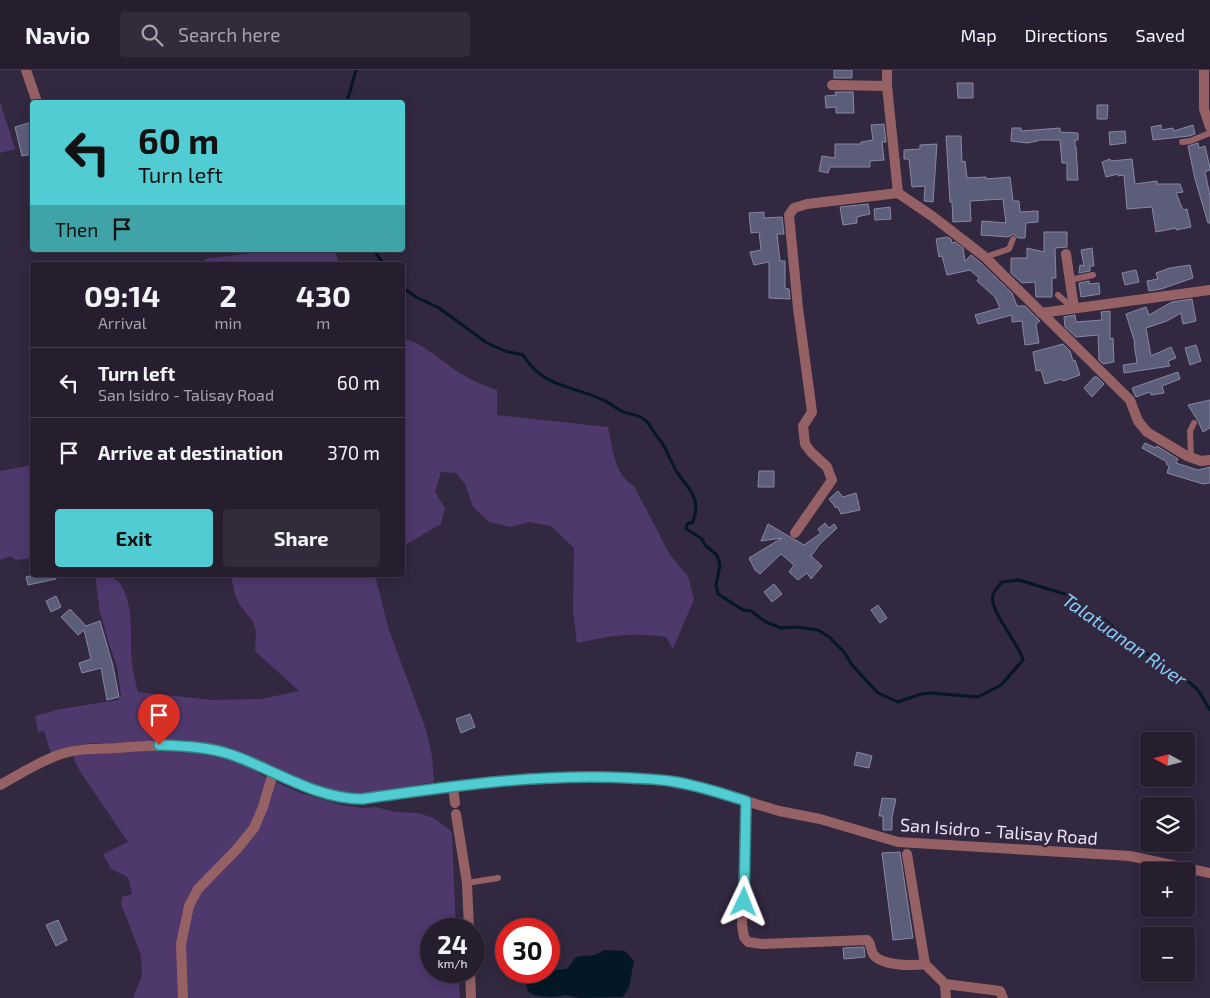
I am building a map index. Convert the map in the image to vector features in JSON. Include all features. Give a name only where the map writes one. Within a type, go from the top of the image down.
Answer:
[{"type":"street","points":[[26,70],[36,100]]},
{"type":"street","points":[[887,70],[886,86],[898,192]]},
{"type":"street","points":[[1204,70],[1204,109],[1210,127]]},
{"type":"street","points":[[832,85],[886,86]]},
{"type":"street","points":[[795,533],[832,480],[827,467],[805,444],[803,426],[812,412],[798,308],[789,215],[794,208],[807,204],[898,192],[986,257],[1130,400],[1138,421],[1147,432],[1191,458],[1201,461],[1210,460]]},
{"type":"street","points":[[1066,254],[1073,306]]},
{"type":"street","points":[[1041,313],[1073,306],[1210,290]]},
{"type":"street","name":"San Isidro - Talisay Road","points":[[0,785],[49,759],[63,754],[88,749],[137,746],[175,746],[216,750],[316,789],[351,799],[510,780],[598,776],[676,782],[779,811],[820,819],[903,843],[1130,856],[1210,873]]},
{"type":"street","points":[[183,998],[182,944],[189,906],[198,890],[254,828],[263,807],[273,773]]},
{"type":"street","points":[[453,786],[467,882],[469,918]]},
{"type":"street","points":[[746,801],[742,921],[745,940],[762,944],[867,940],[870,943],[872,952],[881,961],[925,964]]},
{"type":"street","points":[[907,854],[925,964],[945,984],[1000,991],[1004,998]]},
{"type":"street","points":[[470,983],[471,998]]},
{"type":"street","points":[[945,984],[946,998]]},
{"type":"lane","points":[[1182,142],[1210,133]]},
{"type":"lane","points":[[986,257],[1009,249],[1013,240]]},
{"type":"lane","points":[[1070,280],[1093,275]]},
{"type":"lane","points":[[1058,295],[1073,306]]},
{"type":"lane","points":[[1191,458],[1190,431],[1194,423]]},
{"type":"lane","points":[[467,882],[498,878]]},
{"type":"shaded area","points":[[0,102],[15,149],[0,153]]},
{"type":"shaded area","points":[[259,252],[336,252],[338,262],[204,262],[205,259]]},
{"type":"shaded area","points":[[405,340],[422,347],[456,371],[497,390],[497,415],[608,427],[618,468],[622,475],[634,486],[670,555],[688,576],[694,599],[673,649],[666,637],[642,635],[600,638],[577,643],[573,611],[574,548],[551,526],[529,522],[510,527],[489,522],[473,507],[465,484],[456,473],[441,472],[435,492],[445,508],[441,524],[405,545]]},
{"type":"shaded area","points":[[30,465],[30,558],[16,560],[11,556],[0,560],[0,471]]},
{"type":"shaded area","points":[[95,577],[112,577],[120,583],[127,600],[130,615],[134,675],[138,692],[212,700],[261,699],[299,691],[255,651],[256,631],[253,622],[235,595],[231,577],[376,577],[388,627],[426,730],[432,756],[434,782],[351,796],[298,778],[225,747],[197,743],[141,741],[94,743],[73,746],[51,754],[44,731],[38,732],[35,716],[60,709],[118,700],[121,696],[117,666],[100,612]]},
{"type":"shaded area","points":[[159,749],[227,759],[253,769],[263,776],[301,793],[341,805],[362,808],[376,807],[395,812],[419,813],[433,818],[449,829],[452,834],[456,918],[420,918],[420,983],[459,983],[460,998],[133,998],[142,976],[141,955],[121,904],[122,897],[132,894],[131,887],[129,879],[111,869],[103,854],[128,842],[79,770],[73,756],[87,753]]},
{"type":"water","points":[[604,950],[625,951],[634,961],[629,987],[623,997],[580,998],[565,995],[545,997],[528,991],[526,983],[560,983],[560,970],[567,969],[576,957],[600,953]]},
{"type":"building","points":[[834,70],[852,70],[852,78],[834,78]]},
{"type":"building","points":[[957,83],[973,83],[973,98],[958,98]]},
{"type":"building","points":[[835,92],[853,92],[854,113],[836,113],[836,107],[826,108],[825,96],[836,95]]},
{"type":"building","points":[[1097,105],[1108,105],[1107,119],[1097,119]]},
{"type":"building","points":[[30,123],[30,154],[22,156],[15,127]]},
{"type":"building","points":[[884,124],[886,142],[882,142],[884,160],[870,161],[870,167],[830,167],[828,173],[819,171],[822,156],[835,158],[835,144],[861,144],[861,142],[873,140],[871,125]]},
{"type":"building","points":[[1161,125],[1162,130],[1173,128],[1174,131],[1193,125],[1195,134],[1153,140],[1151,127]]},
{"type":"building","points":[[1012,128],[1021,128],[1021,131],[1060,128],[1060,132],[1078,133],[1078,140],[1075,140],[1075,146],[1078,180],[1067,180],[1067,163],[1062,163],[1060,140],[1038,140],[1027,143],[1011,141]]},
{"type":"building","points":[[1125,131],[1126,143],[1110,145],[1109,132]]},
{"type":"building","points":[[946,136],[961,136],[962,162],[965,161],[967,178],[1010,177],[1013,201],[1019,201],[1020,212],[1038,211],[1038,222],[1026,223],[1025,238],[1018,238],[1013,234],[1008,237],[981,235],[982,221],[1006,223],[1003,199],[970,201],[971,221],[953,222]]},
{"type":"building","points":[[1198,143],[1199,148],[1205,146],[1210,168],[1210,170],[1205,172],[1210,196],[1210,223],[1208,223],[1195,179],[1188,146]]},
{"type":"building","points":[[937,144],[933,202],[924,201],[925,186],[912,187],[909,159],[904,159],[904,150],[920,149],[920,145]]},
{"type":"building","points":[[1110,159],[1111,161],[1132,159],[1135,184],[1157,181],[1157,184],[1180,184],[1183,192],[1176,193],[1183,210],[1187,209],[1191,227],[1156,232],[1152,207],[1127,209],[1124,175],[1118,176],[1118,174],[1106,177],[1102,162]]},
{"type":"building","points":[[868,204],[870,214],[857,217],[857,223],[843,225],[840,207]]},
{"type":"building","points":[[890,207],[891,219],[875,220],[874,209]]},
{"type":"building","points":[[764,212],[764,218],[782,217],[784,234],[777,234],[780,261],[785,261],[785,288],[789,289],[790,299],[769,298],[769,262],[754,265],[750,252],[761,250],[759,232],[751,233],[749,213]]},
{"type":"building","points":[[1044,232],[1067,232],[1067,247],[1055,248],[1056,278],[1052,278],[1052,297],[1036,297],[1035,282],[1022,283],[1011,273],[1011,258],[1027,258],[1027,248],[1044,252]]},
{"type":"building","points":[[947,237],[951,239],[952,243],[955,242],[963,248],[965,261],[971,255],[980,262],[1012,293],[1017,306],[1025,306],[1040,321],[1036,324],[1039,343],[1025,345],[1022,321],[1012,322],[1012,315],[978,324],[975,315],[1000,308],[995,297],[977,281],[979,278],[970,270],[947,275],[942,256],[939,257],[936,239]]},
{"type":"building","points":[[1092,248],[1094,266],[1090,266],[1090,271],[1079,273],[1080,265],[1084,266],[1081,250]]},
{"type":"building","points":[[1190,265],[1193,278],[1149,291],[1147,281],[1158,279],[1156,273],[1170,268]]},
{"type":"building","points":[[1136,270],[1139,282],[1125,285],[1122,273]]},
{"type":"building","points":[[1089,281],[1089,284],[1099,283],[1100,294],[1081,297],[1079,283]]},
{"type":"building","points":[[1192,299],[1196,321],[1183,324],[1181,313],[1167,321],[1146,328],[1151,356],[1171,347],[1176,358],[1168,361],[1170,366],[1124,373],[1123,365],[1137,363],[1135,343],[1126,314],[1146,307],[1149,315],[1172,302]]},
{"type":"building","points":[[1110,311],[1110,339],[1113,338],[1114,362],[1103,364],[1099,360],[1098,335],[1076,337],[1065,327],[1064,317],[1075,315],[1076,322],[1102,320],[1101,312]]},
{"type":"building","points":[[1063,344],[1070,351],[1073,361],[1075,360],[1080,375],[1063,381],[1062,379],[1045,384],[1041,370],[1036,371],[1033,352]]},
{"type":"building","points":[[1196,345],[1201,361],[1190,365],[1185,348]]},
{"type":"building","points":[[1178,372],[1180,379],[1162,386],[1164,393],[1151,395],[1150,392],[1136,397],[1132,388]]},
{"type":"building","points":[[1094,377],[1097,377],[1104,384],[1092,397],[1084,388]]},
{"type":"building","points":[[1210,400],[1210,428],[1203,432],[1188,405]]},
{"type":"building","points":[[1145,443],[1156,448],[1157,446],[1178,459],[1176,463],[1198,470],[1210,467],[1210,483],[1203,484],[1167,473],[1169,466],[1166,464],[1167,462],[1142,448]]},
{"type":"building","points":[[759,471],[774,471],[774,487],[758,487]]},
{"type":"building","points":[[838,491],[843,497],[856,493],[860,510],[841,514],[838,507],[836,508],[829,499]]},
{"type":"building","points":[[825,523],[829,528],[834,524],[837,528],[820,544],[811,556],[822,566],[811,579],[807,573],[798,580],[789,572],[794,565],[781,554],[760,574],[755,570],[749,558],[782,538],[761,541],[768,524],[804,545],[821,533],[818,529]]},
{"type":"building","points":[[26,577],[56,577],[56,579],[28,585]]},
{"type":"building","points":[[774,584],[782,594],[772,602],[764,592]]},
{"type":"building","points":[[56,596],[61,607],[51,612],[46,601]]},
{"type":"building","points":[[878,605],[887,618],[880,623],[871,610]]},
{"type":"building","points":[[70,609],[86,626],[100,621],[113,666],[119,697],[107,700],[101,668],[82,673],[79,663],[91,659],[84,630],[78,635],[61,617]]},
{"type":"building","points":[[470,714],[475,727],[461,733],[456,719]]},
{"type":"building","points":[[857,752],[872,756],[869,768],[854,765]]},
{"type":"building","points":[[882,798],[896,799],[892,817],[892,830],[883,830],[883,816],[879,816]]},
{"type":"building","points":[[900,852],[913,938],[893,940],[882,853]]},
{"type":"building","points":[[58,920],[67,940],[56,946],[46,925]]},
{"type":"building","points":[[864,947],[865,957],[844,959],[843,948]]},
{"type":"waterway","name":"Talatuanan River","points":[[348,100],[356,70]]},
{"type":"waterway","name":"Talatuanan River","points":[[375,252],[382,262]]},
{"type":"waterway","name":"Talatuanan River","points":[[405,289],[416,297],[439,308],[487,343],[505,351],[523,355],[531,366],[548,379],[601,399],[621,411],[645,420],[664,446],[675,469],[694,496],[695,514],[693,522],[687,524],[686,529],[701,538],[705,545],[717,555],[720,565],[716,585],[718,594],[743,610],[751,611],[766,622],[781,628],[796,627],[818,630],[829,637],[844,652],[852,665],[878,693],[898,702],[921,694],[931,693],[978,697],[1001,685],[1023,660],[999,618],[995,609],[993,595],[1002,582],[1019,580],[1068,595],[1086,611],[1102,618],[1146,653],[1184,678],[1198,690],[1210,710]]},
{"type":"route","points":[[159,745],[225,752],[273,773],[340,797],[351,799],[510,780],[598,776],[666,780],[704,788],[746,801],[744,902]]}]
